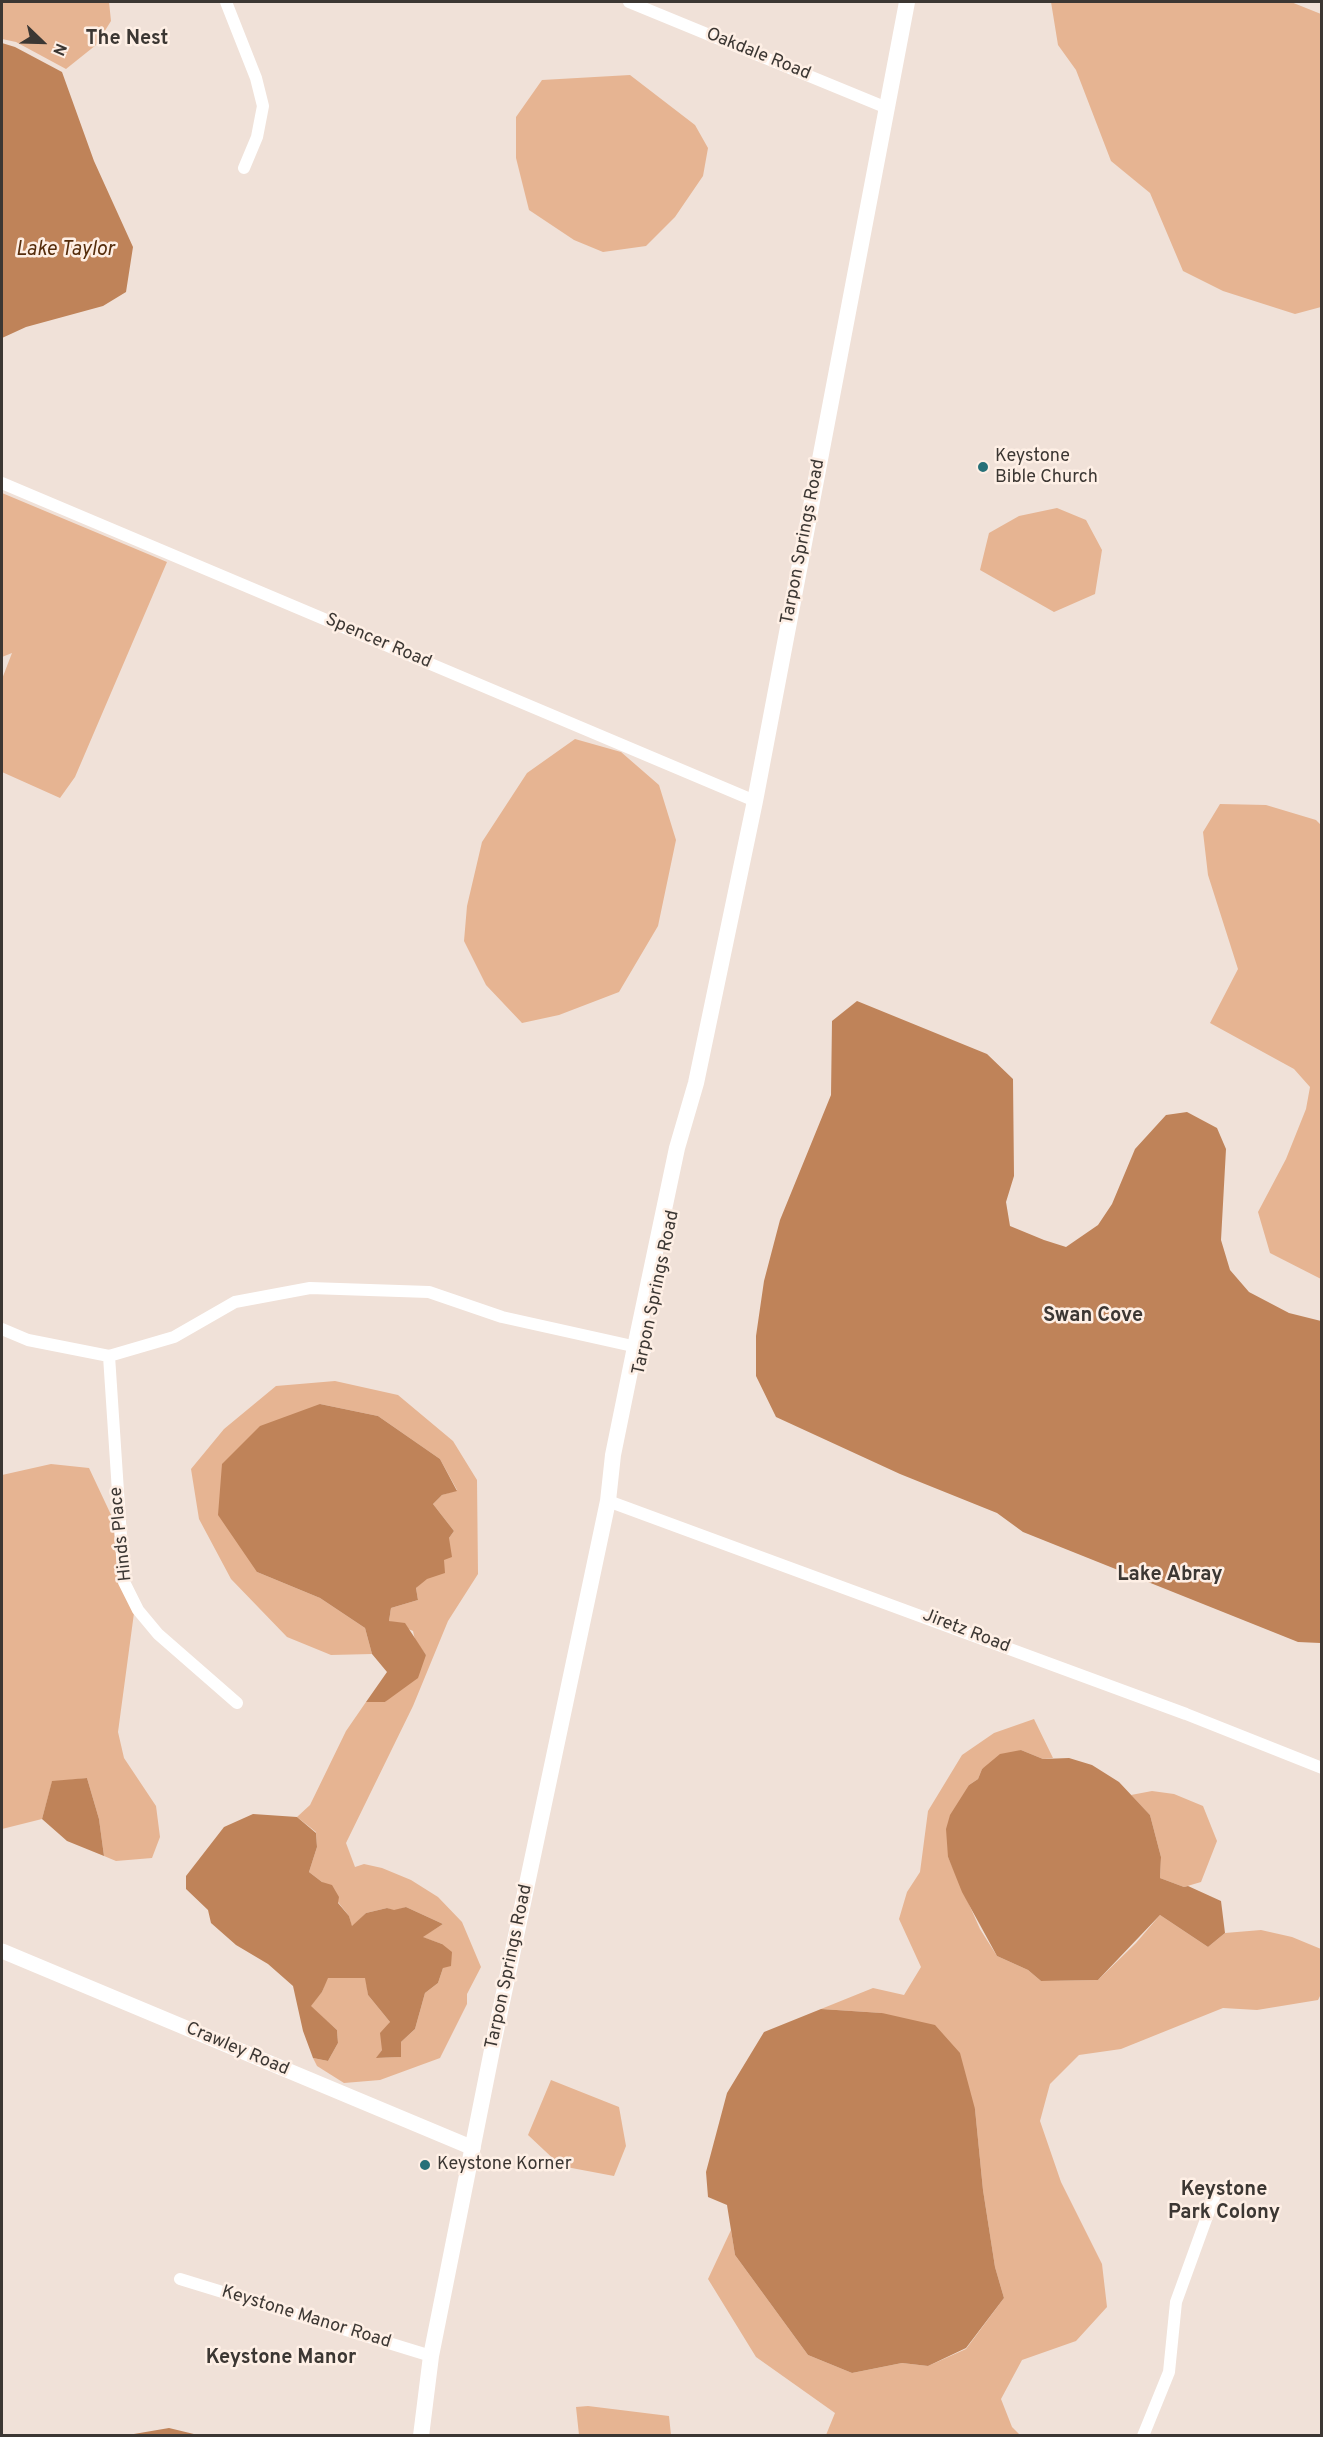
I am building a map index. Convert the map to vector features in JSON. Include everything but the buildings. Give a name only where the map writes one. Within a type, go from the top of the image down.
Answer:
[{"type":"main road","name":"Tarpon Springs Road","points":[[421,2436],[431,2356],[608,1501],[613,1455],[640,1348],[677,1148],[696,1083],[755,801],[908,2]]},
{"type":"street","points":[[226,2],[256,78],[263,106],[257,137],[244,168]]},
{"type":"street","name":"Oakdale Road","points":[[628,2],[887,108]]},
{"type":"street","name":"Spencer Road","points":[[2,483],[755,801]]},
{"type":"street","points":[[2,1329],[28,1340],[109,1356],[174,1337],[235,1302],[310,1288],[429,1292],[502,1317],[640,1348]]},
{"type":"street","name":"Hinds Place","points":[[109,1356],[124,1582],[138,1610],[158,1634],[237,1703]]},
{"type":"street","name":"Jiretz Road","points":[[608,1501],[1186,1714],[1322,1768]]},
{"type":"street","name":"Crawley Road","points":[[2,1951],[473,2148]]},
{"type":"street","points":[[1143,2436],[1169,2372],[1176,2302],[1217,2189]]},
{"type":"street","name":"Keystone Manor Road","points":[[180,2279],[431,2356]]},
{"type":"shaded area","points":[[2,2],[109,2],[111,21],[96,45],[66,69],[16,42],[2,39]]},
{"type":"shaded area","points":[[1051,2],[1291,2],[1321,14],[1321,307],[1295,314],[1223,291],[1183,271],[1150,193],[1111,161],[1076,70],[1058,45]]},
{"type":"shaded area","points":[[630,75],[695,125],[708,148],[703,176],[675,217],[646,246],[603,252],[574,240],[529,210],[516,158],[516,117],[542,80]]},
{"type":"shaded area","points":[[2,493],[167,562],[75,777],[60,798],[2,772],[2,679],[12,653],[2,657]]},
{"type":"shaded area","points":[[1057,508],[1086,520],[1102,550],[1095,594],[1054,612],[980,570],[989,533],[1019,516]]},
{"type":"shaded area","points":[[575,739],[621,752],[659,785],[676,840],[658,926],[619,992],[559,1015],[522,1023],[486,985],[464,941],[467,906],[482,842],[527,773]]},
{"type":"shaded area","points":[[1220,804],[1266,805],[1316,820],[1321,825],[1321,1279],[1270,1253],[1258,1212],[1286,1159],[1306,1109],[1310,1087],[1294,1069],[1210,1023],[1238,969],[1208,875],[1203,832]]},
{"type":"shaded area","points":[[335,1381],[398,1395],[453,1441],[477,1480],[478,1574],[448,1621],[413,1706],[346,1843],[355,1867],[364,1864],[382,1868],[411,1880],[438,1897],[462,1922],[481,1967],[467,1994],[467,2004],[440,2058],[380,2080],[344,2083],[317,2066],[313,2058],[328,2061],[338,2043],[337,2030],[310,2006],[322,1992],[327,1978],[366,1978],[368,1995],[390,2022],[382,2050],[377,2058],[400,2057],[401,2042],[415,2029],[425,1993],[438,1983],[443,1968],[442,1944],[422,1937],[443,1924],[406,1907],[394,1911],[387,1908],[366,1913],[352,1927],[349,1916],[322,1882],[309,1872],[317,1847],[316,1832],[297,1817],[310,1805],[346,1731],[366,1702],[385,1702],[426,1655],[415,1640],[413,1631],[389,1621],[391,1608],[418,1600],[416,1588],[443,1560],[449,1538],[454,1531],[433,1504],[442,1495],[457,1490],[440,1459],[378,1416],[320,1404],[257,1572],[320,1598],[365,1628],[372,1654],[331,1655],[287,1637],[231,1579],[199,1519],[191,1469],[224,1429],[276,1386]]},
{"type":"shaded area","points":[[51,1464],[89,1468],[113,1519],[118,1582],[134,1613],[118,1732],[124,1758],[156,1806],[160,1837],[152,1858],[116,1861],[104,1856],[99,1819],[87,1778],[52,1782],[42,1819],[2,1829],[2,1475]]},
{"type":"shaded area","points":[[1034,1719],[1053,1758],[1043,1759],[1021,1750],[982,1769],[978,1779],[969,1785],[948,1857],[980,1929],[997,1956],[1028,1970],[1041,1981],[1098,1980],[1136,1943],[1160,1915],[1208,1947],[1225,1933],[1261,1930],[1292,1937],[1321,1949],[1321,1994],[1318,2000],[1257,2010],[1223,2008],[1121,2049],[1079,2055],[1050,2084],[1040,2121],[1061,2182],[1102,2264],[1107,2307],[1076,2341],[1022,2360],[1001,2399],[1012,2427],[1020,2435],[826,2435],[835,2413],[756,2357],[708,2279],[731,2230],[735,2255],[808,2355],[852,2373],[902,2363],[928,2366],[966,2349],[1004,2298],[995,2267],[983,2190],[975,2109],[882,2013],[821,2009],[873,1988],[904,1995],[921,1967],[899,1919],[907,1892],[920,1872],[928,1811],[962,1755],[994,1733]]},
{"type":"shaded area","points":[[1152,1791],[1174,1794],[1203,1806],[1217,1841],[1201,1882],[1184,1887],[1160,1878],[1161,1857],[1150,1815],[1131,1795]]},
{"type":"shaded area","points":[[551,2080],[619,2107],[626,2146],[614,2176],[561,2166],[528,2135]]},
{"type":"shaded area","points":[[588,2406],[669,2416],[671,2435],[579,2435],[576,2407]]},
{"type":"water","name":"Lake Taylor","points":[[2,43],[15,47],[62,72],[94,161],[133,247],[126,292],[103,306],[26,327],[2,338]]},
{"type":"water","points":[[857,1001],[987,1054],[1013,1079],[1014,1176],[1006,1202],[1010,1226],[1044,1240],[1066,1247],[1098,1225],[1112,1204],[1135,1149],[1166,1115],[1187,1112],[1217,1128],[1226,1149],[1221,1240],[1230,1270],[1249,1292],[1289,1313],[1321,1321],[1320,1643],[1298,1642],[1023,1532],[997,1513],[900,1474],[776,1417],[756,1376],[756,1336],[764,1281],[780,1220],[831,1095],[832,1021]]},
{"type":"water","points":[[320,1404],[378,1416],[440,1459],[457,1491],[442,1495],[433,1504],[454,1531],[449,1538],[452,1557],[444,1560],[445,1573],[427,1579],[416,1588],[418,1600],[391,1608],[389,1621],[405,1623],[426,1655],[418,1678],[385,1702],[366,1702],[387,1672],[372,1654],[365,1628],[320,1598],[257,1572],[218,1515],[222,1464],[260,1426]]},
{"type":"water","points":[[1021,1750],[1043,1759],[1069,1758],[1092,1765],[1119,1782],[1150,1815],[1161,1857],[1160,1878],[1184,1887],[1188,1886],[1221,1901],[1225,1933],[1208,1947],[1160,1915],[1098,1980],[1041,1981],[1028,1970],[997,1956],[962,1892],[948,1857],[946,1829],[950,1815],[969,1785],[978,1779],[982,1769],[1000,1754]]},
{"type":"water","points":[[87,1778],[99,1819],[104,1856],[67,1841],[42,1819],[52,1781]]},
{"type":"water","points":[[253,1814],[297,1817],[316,1833],[317,1847],[309,1872],[322,1882],[332,1885],[339,1897],[338,1903],[349,1916],[352,1926],[366,1913],[387,1908],[394,1910],[406,1907],[443,1924],[423,1937],[442,1944],[452,1952],[451,1966],[443,1968],[438,1983],[425,1993],[415,2029],[401,2042],[401,2057],[376,2058],[382,2050],[380,2033],[390,2022],[368,1995],[365,1978],[328,1978],[322,1992],[311,2006],[337,2030],[338,2043],[328,2061],[313,2058],[303,2031],[293,1986],[268,1964],[236,1945],[211,1923],[208,1910],[186,1889],[186,1876],[224,1827]]},
{"type":"water","points":[[821,2009],[882,2013],[935,2025],[960,2053],[975,2109],[983,2190],[995,2267],[1004,2298],[966,2348],[928,2366],[902,2363],[852,2373],[808,2355],[735,2255],[727,2205],[708,2197],[706,2172],[727,2093],[764,2032]]},
{"type":"water","points":[[169,2428],[198,2435],[128,2435]]},
{"type":"place","name":"Keystone Bible Church","points":[[983,467]]},
{"type":"place","name":"Keystone Korner","points":[[425,2165]]},
{"type":"district","name":"The Nest","points":[[127,40]]},
{"type":"district","name":"Swan Cove","points":[[1093,1317]]},
{"type":"district","name":"Lake Abray","points":[[1170,1576]]},
{"type":"district","name":"Keystone Park Colony","points":[[1224,2202]]},
{"type":"district","name":"Keystone Manor","points":[[281,2359]]}]
